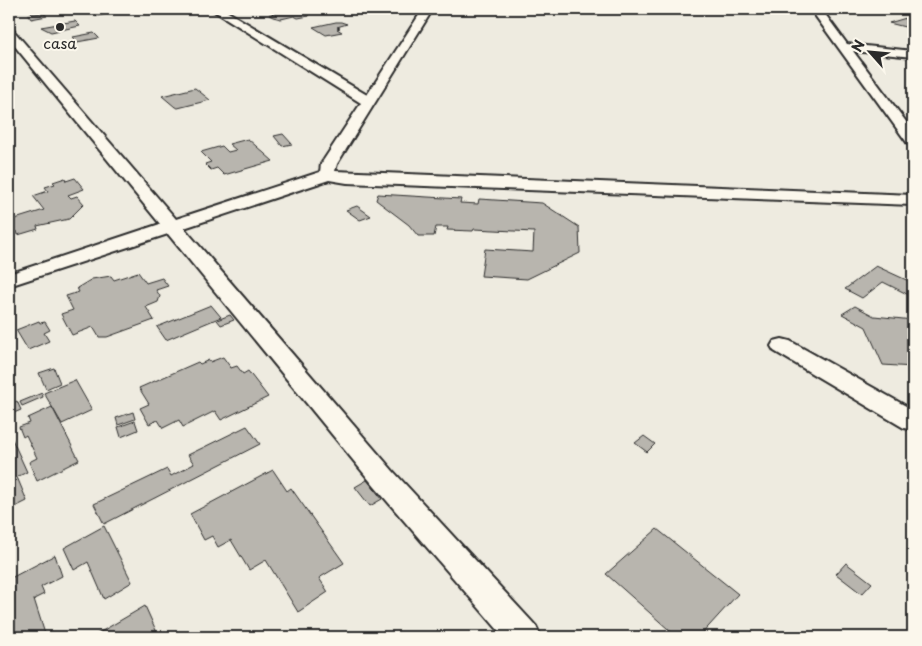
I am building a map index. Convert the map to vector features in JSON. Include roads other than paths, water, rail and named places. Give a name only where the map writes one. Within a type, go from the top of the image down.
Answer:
[{"type":"street","points":[[216,9],[369,102]]},
{"type":"street","points":[[328,175],[327,169],[330,164],[428,9]]},
{"type":"street","points":[[814,9],[913,142]]},
{"type":"street","points":[[9,32],[384,479],[526,637]]},
{"type":"street","points":[[844,48],[913,54]]},
{"type":"street","points":[[9,280],[328,175],[367,179],[913,200]]},
{"type":"street","points":[[782,346],[913,421]]},
{"type":"place","name":"casa","points":[[60,27]]}]
